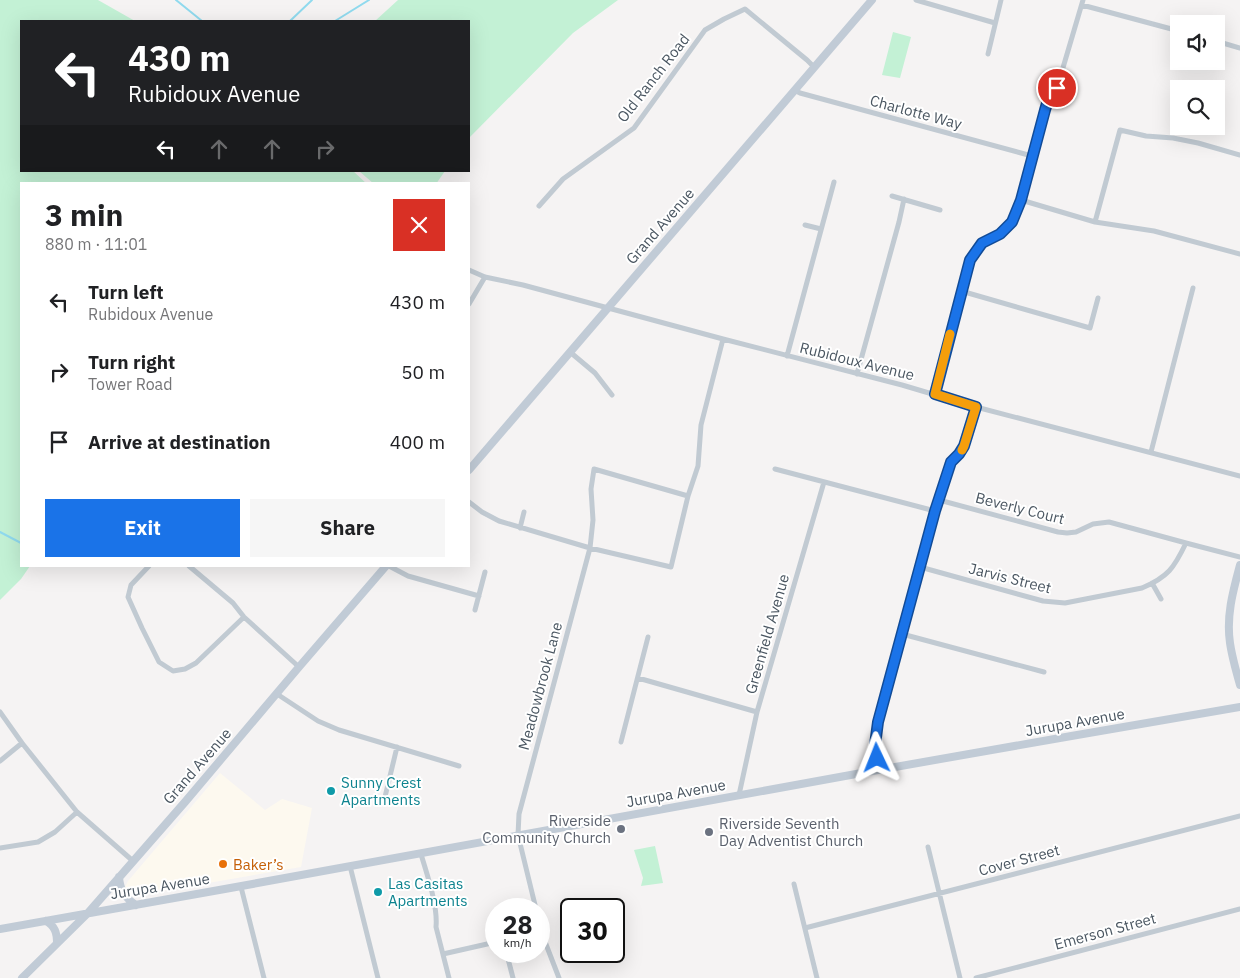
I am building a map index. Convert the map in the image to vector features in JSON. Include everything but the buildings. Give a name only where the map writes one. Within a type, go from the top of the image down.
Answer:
[{"type":"main road","name":"Grand Avenue","points":[[470,469],[872,0]]},
{"type":"main road","points":[[1240,565],[1230,604],[1228,623],[1230,644],[1240,685]]},
{"type":"main road","name":"Grand Avenue","points":[[22,978],[88,913],[385,567]]},
{"type":"main road","name":"Jurupa Avenue","points":[[0,929],[241,887],[878,770],[1240,707]]},
{"type":"main road","points":[[119,877],[123,893],[127,899],[136,905]]},
{"type":"main road","points":[[46,921],[52,924],[57,943]]},
{"type":"street","points":[[916,0],[995,23]]},
{"type":"street","points":[[988,54],[1002,0]]},
{"type":"street","points":[[935,394],[970,260],[982,243],[1000,234],[1012,222],[1021,200],[1048,100],[1057,88],[1082,3],[1170,28]]},
{"type":"street","name":"Old Ranch Road","points":[[539,206],[563,179],[634,128],[705,30],[724,19],[745,9],[814,67]]},
{"type":"street","points":[[1225,44],[1240,48]]},
{"type":"street","name":"Charlotte Way","points":[[794,90],[1032,156]]},
{"type":"street","points":[[1095,222],[1120,130],[1146,136],[1173,138],[1198,143],[1240,155]]},
{"type":"street","points":[[787,356],[834,182]]},
{"type":"street","points":[[892,196],[940,210]]},
{"type":"street","points":[[858,374],[904,199]]},
{"type":"street","points":[[1021,200],[1095,222],[1154,231],[1240,254]]},
{"type":"street","points":[[805,225],[821,228]]},
{"type":"street","name":"Rubidoux Avenue","points":[[470,270],[485,277],[522,285],[1240,476]]},
{"type":"street","points":[[470,302],[485,277]]},
{"type":"street","points":[[1151,452],[1193,288]]},
{"type":"street","points":[[961,291],[1090,328],[1098,298]]},
{"type":"street","points":[[470,503],[499,521],[520,528],[590,548],[671,567],[688,496],[698,466],[701,425],[723,340]]},
{"type":"street","points":[[570,352],[595,373],[612,394]]},
{"type":"street","points":[[878,770],[875,745],[876,734],[935,511],[951,462],[964,446],[976,407]]},
{"type":"street","name":"Meadowbrook Lane","points":[[533,898],[518,835],[520,814],[590,548],[593,520],[592,489],[594,469],[688,496]]},
{"type":"street","points":[[776,469],[935,511]]},
{"type":"street","name":"Greenfield Avenue","points":[[739,795],[757,712],[824,482]]},
{"type":"street","name":"Beverly Court","points":[[939,500],[1058,532],[1076,532],[1093,524],[1109,522],[1240,557]]},
{"type":"street","points":[[520,528],[524,512]]},
{"type":"street","name":"Jarvis Street","points":[[920,567],[1043,601],[1065,603],[1142,588],[1169,572],[1186,544]]},
{"type":"street","points":[[148,567],[131,584],[128,597],[159,662],[174,671],[185,669],[196,663],[244,616]]},
{"type":"street","points":[[191,567],[233,603],[244,616],[299,667]]},
{"type":"street","points":[[385,567],[408,576],[479,596]]},
{"type":"street","points":[[475,610],[485,572]]},
{"type":"street","points":[[1152,583],[1161,599]]},
{"type":"street","points":[[902,634],[1044,672]]},
{"type":"street","points":[[621,742],[648,637]]},
{"type":"street","points":[[638,678],[757,712]]},
{"type":"street","points":[[277,694],[318,721],[339,730],[459,766]]},
{"type":"street","points":[[0,712],[77,812],[133,861]]},
{"type":"street","points":[[0,761],[22,743]]},
{"type":"street","points":[[384,801],[397,747]]},
{"type":"street","points":[[0,848],[38,842],[55,832],[77,812]]},
{"type":"street","name":"Cover Street","points":[[805,928],[1240,816]]},
{"type":"street","points":[[928,847],[960,978]]},
{"type":"street","points":[[421,854],[435,906],[436,927],[449,978]]},
{"type":"street","points":[[350,866],[378,978]]},
{"type":"street","points":[[794,884],[817,978]]},
{"type":"street","points":[[241,887],[264,978]]},
{"type":"street","name":"Emerson Street","points":[[976,978],[1240,909]]},
{"type":"street","points":[[443,954],[485,944]]},
{"type":"street","points":[[550,955],[559,978]]},
{"type":"street","points":[[509,963],[513,978]]},
{"type":"shaded area","points":[[220,773],[265,810],[282,799],[312,808],[301,867],[133,896],[129,895],[125,887],[128,881]]},
{"type":"green space","points":[[0,0],[98,0],[133,20],[20,20],[20,172],[354,172],[365,182],[20,182],[20,567],[29,567],[21,579],[0,600]]},
{"type":"green space","points":[[398,0],[618,0],[573,33],[470,137],[470,20],[376,20]]},
{"type":"green space","points":[[893,32],[911,37],[900,78],[882,75]]},
{"type":"green space","points":[[360,172],[444,172],[437,182],[372,182]]},
{"type":"green space","points":[[655,846],[663,883],[641,886],[643,878],[634,850]]},
{"type":"waterway","points":[[176,0],[201,20]]},
{"type":"waterway","points":[[291,20],[312,0]]},
{"type":"waterway","points":[[337,20],[369,0]]},
{"type":"waterway","points":[[0,532],[20,542]]},
{"type":"slow traffic","points":[[950,334],[935,394],[976,407],[962,450]]},
{"type":"place","name":"Sunny Crest Apartments","points":[[331,791]]},
{"type":"place","name":"Riverside Community Church","points":[[621,829]]},
{"type":"place","name":"Riverside Seventh Day Adventist Church","points":[[709,832]]},
{"type":"place","name":"Baker’s","points":[[223,864]]},
{"type":"place","name":"Las Casitas Apartments","points":[[378,892]]},
{"type":"route","points":[[877,758],[875,745],[878,722],[935,511],[951,462],[964,446],[976,407],[935,394],[961,291],[970,260],[982,243],[1000,234],[1012,222],[1021,200],[1048,100],[1057,88]]}]
